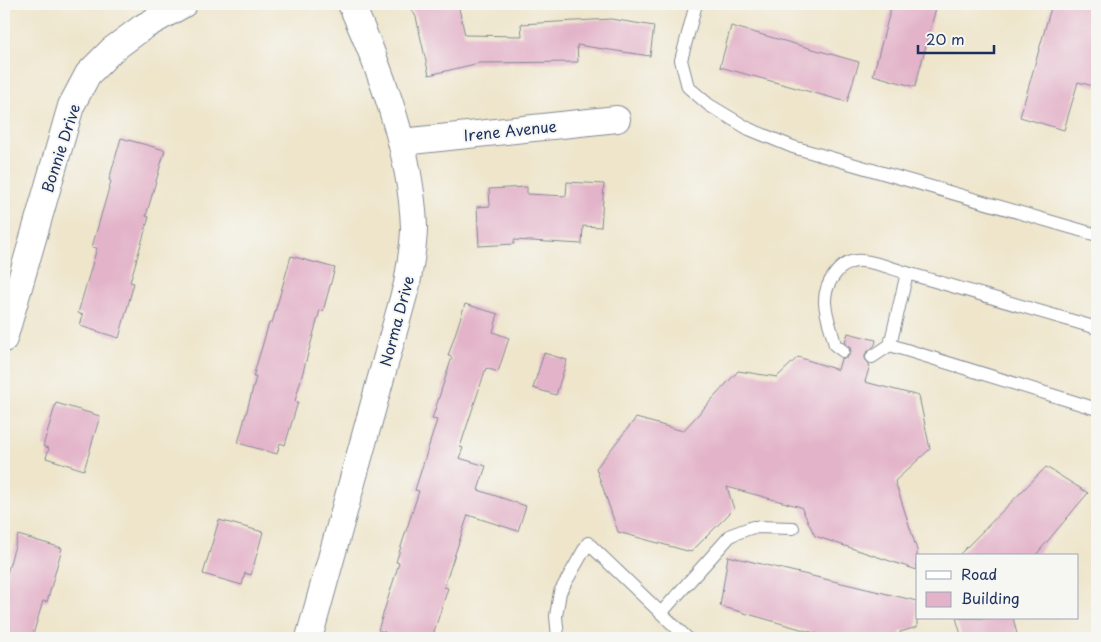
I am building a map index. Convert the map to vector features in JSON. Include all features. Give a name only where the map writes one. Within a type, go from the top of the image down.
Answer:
[{"type":"street","name":"Bonnie Drive","points":[[4,340],[71,106],[88,74],[112,50],[135,33],[184,4]]},
{"type":"street","name":"Norma Drive","points":[[308,638],[407,284],[414,227],[402,142],[368,42],[351,4]]},
{"type":"street","name":"Irene Avenue","points":[[402,142],[617,118]]},
{"type":"lane","points":[[696,4],[681,60],[688,87],[709,105],[749,129],[793,146],[1097,235]]},
{"type":"lane","points":[[843,351],[835,345],[825,302],[827,290],[835,273],[846,263],[861,261],[1097,328]]},
{"type":"lane","points":[[872,357],[890,345],[908,273]]},
{"type":"lane","points":[[890,345],[1097,409]]},
{"type":"lane","points":[[661,613],[731,535],[753,527],[793,528]]},
{"type":"lane","points":[[558,638],[556,616],[560,592],[588,543],[688,638]]},
{"type":"building","points":[[409,4],[458,4],[465,35],[522,36],[521,24],[611,19],[654,26],[650,56],[577,45],[578,62],[479,63],[429,75],[416,17]]},
{"type":"building","points":[[892,4],[937,4],[915,87],[873,75]]},
{"type":"building","points":[[1052,4],[1097,4],[1097,87],[1078,82],[1064,130],[1020,117]]},
{"type":"building","points":[[731,26],[859,62],[847,102],[720,67]]},
{"type":"building","points":[[121,138],[165,150],[146,216],[149,217],[130,282],[134,283],[119,338],[80,326],[83,315],[78,313],[97,248],[92,247]]},
{"type":"building","points":[[567,182],[604,184],[601,227],[583,226],[582,244],[514,240],[514,244],[479,246],[477,207],[490,206],[489,189],[527,187],[527,194],[566,196]]},
{"type":"building","points":[[291,256],[335,268],[323,311],[320,310],[295,401],[298,402],[285,445],[280,443],[277,454],[238,443],[256,377],[253,377],[269,323],[272,323]]},
{"type":"building","points":[[465,304],[498,314],[493,332],[509,338],[498,372],[486,368],[460,447],[463,448],[459,458],[486,466],[478,490],[526,506],[518,531],[468,515],[444,587],[448,588],[432,638],[405,638],[378,630],[399,563],[396,562],[419,491],[415,490],[437,420],[432,419],[452,357],[448,356]]},
{"type":"building","points":[[848,333],[876,340],[875,345],[865,354],[865,361],[870,365],[865,382],[919,396],[930,449],[895,481],[917,550],[916,570],[815,536],[801,507],[727,487],[734,509],[691,552],[618,532],[596,468],[636,418],[683,431],[738,371],[777,377],[798,357],[838,370],[841,359],[847,358],[851,352],[850,347],[845,342]]},
{"type":"building","points":[[544,353],[567,360],[556,395],[533,388]]},
{"type":"building","points":[[56,403],[100,416],[84,470],[46,458],[49,448],[43,446]]},
{"type":"building","points":[[1046,467],[1088,493],[1037,554],[960,554]]},
{"type":"building","points":[[219,520],[263,532],[251,575],[245,573],[242,585],[203,574]]},
{"type":"building","points":[[18,535],[62,548],[47,602],[43,601],[32,638],[4,638],[4,584]]},
{"type":"building","points":[[728,556],[916,601],[917,627],[900,632],[901,638],[832,638],[720,606]]},
{"type":"building","points":[[957,620],[1014,620],[1018,638],[962,638]]}]
